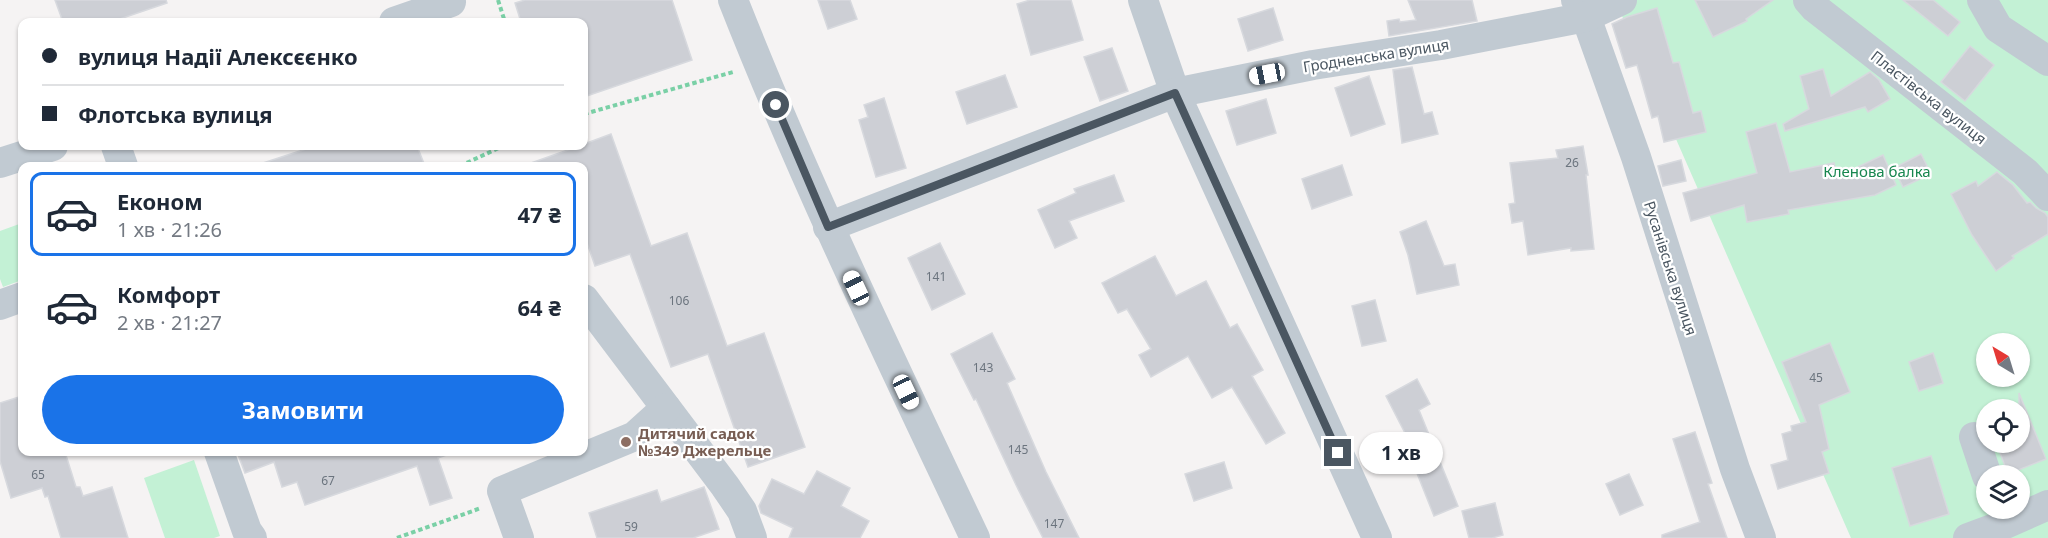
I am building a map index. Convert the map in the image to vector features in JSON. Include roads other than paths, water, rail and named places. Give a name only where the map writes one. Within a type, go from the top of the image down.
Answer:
[{"type":"street","points":[[733,0],[758,65],[828,227],[975,538]]},
{"type":"street","points":[[1143,0],[1175,93],[1377,538]]},
{"type":"street","name":"Гродненська вулиця","points":[[828,227],[1175,93],[1313,65],[1441,45],[1581,8],[1622,0]]},
{"type":"street","name":"Пластівська вулиця","points":[[1808,0],[1815,8],[2025,172],[2048,196]]},
{"type":"street","points":[[1982,0],[1998,27],[2048,61]]},
{"type":"street","points":[[405,18],[451,2]]},
{"type":"street","name":"Русанівська вулиця","points":[[1581,8],[1636,157],[1735,469],[1761,538]]},
{"type":"street","points":[[0,163],[41,150]]},
{"type":"street","points":[[0,305],[18,298]]},
{"type":"street","points":[[588,304],[725,486],[742,511],[752,538]]},
{"type":"street","points":[[588,455],[635,435],[666,408]]},
{"type":"street","points":[[1974,437],[1983,465]]},
{"type":"street","points":[[220,456],[247,531],[252,538]]},
{"type":"street","points":[[519,538],[502,491],[585,456]]},
{"type":"street","points":[[2030,510],[2048,505]]},
{"type":"street","points":[[1968,538],[1998,519]]},
{"type":"place","name":"Дитячий садок №349 Джерельце","points":[[626,442]]},
{"type":"park label","name":"Кленова балка","points":[[1877,171]]}]
